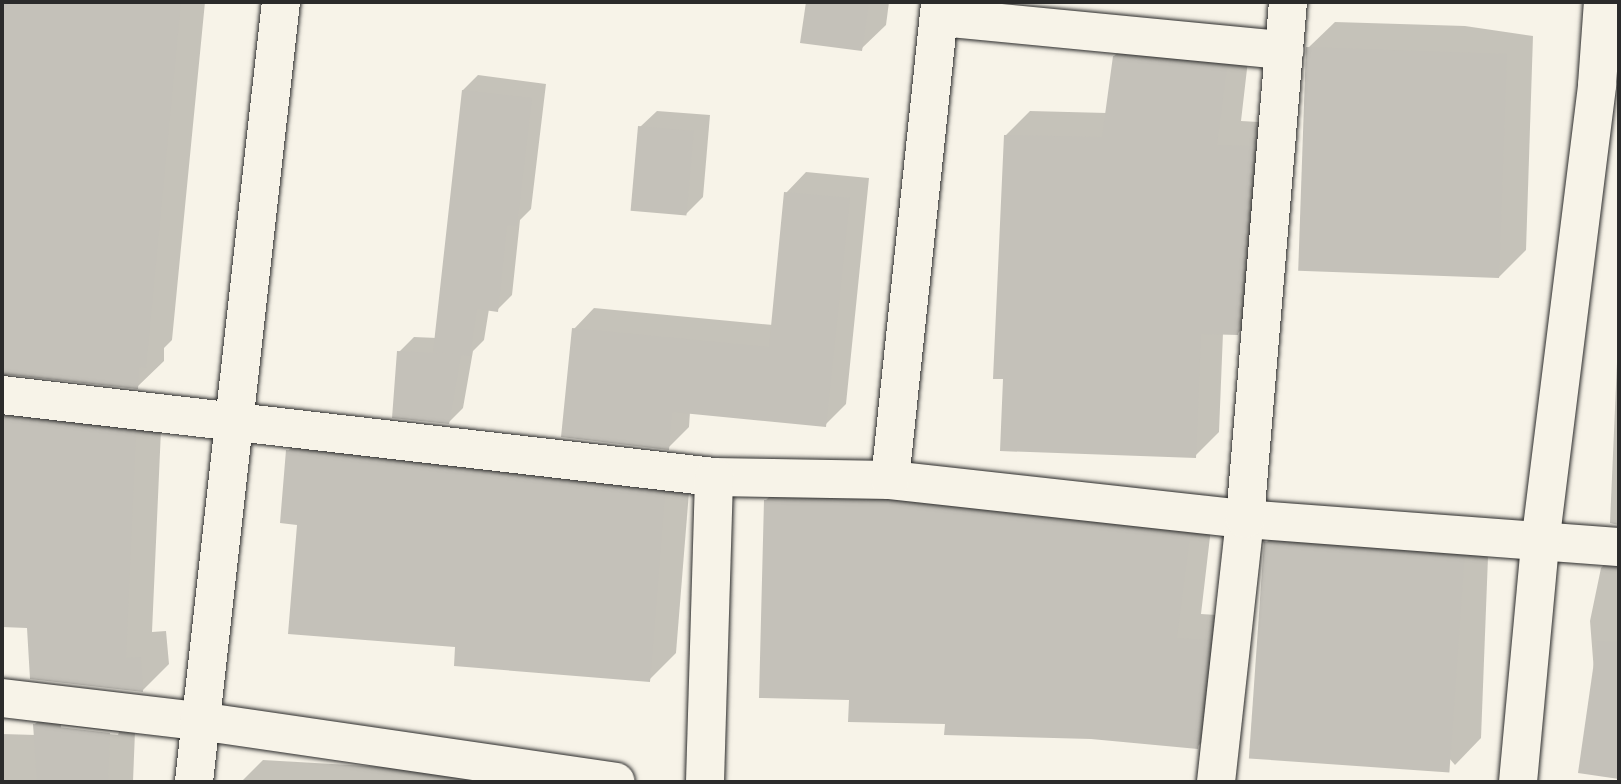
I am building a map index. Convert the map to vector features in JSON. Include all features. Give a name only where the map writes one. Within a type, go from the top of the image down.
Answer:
[{"type":"street","points":[[194,782],[281,2]]},
{"type":"street","points":[[1216,782],[1245,519],[1288,2]]},
{"type":"street","points":[[1518,782],[1541,544],[1608,86],[1602,2]]},
{"type":"street","points":[[890,481],[939,9],[1284,50]]},
{"type":"street","points":[[2,395],[236,419],[714,477],[890,481],[1245,519],[1541,544],[1619,547]]},
{"type":"street","points":[[705,782],[714,477]]},
{"type":"street","points":[[2,698],[199,721],[616,782]]},
{"type":"building","points":[[2,2],[181,2],[146,368],[139,367],[138,389],[2,374]]},
{"type":"building","points":[[806,2],[869,2],[862,51],[800,43]]},
{"type":"building","points":[[1306,47],[1507,54],[1499,278],[1298,271]]},
{"type":"building","points":[[1113,56],[1227,67],[1217,145],[1254,146],[1238,335],[1201,334],[1196,458],[1000,451],[1003,379],[993,379],[1004,135],[1102,137]]},
{"type":"building","points":[[462,90],[532,98],[517,226],[507,225],[498,312],[477,309],[470,356],[461,355],[449,424],[392,418],[397,351],[454,354],[433,352]]},
{"type":"building","points":[[638,126],[694,131],[686,216],[631,211]]},
{"type":"building","points":[[784,192],[850,198],[826,427],[672,412],[669,450],[561,437],[572,328],[769,347]]},
{"type":"building","points":[[2,417],[136,432],[126,658],[141,657],[143,692],[30,679],[27,628],[2,627]]},
{"type":"building","points":[[286,450],[665,493],[650,682],[454,666],[455,647],[288,634],[297,525],[280,523]]},
{"type":"building","points":[[764,500],[897,503],[1190,535],[1177,638],[1210,640],[1198,749],[1091,739],[944,735],[945,724],[848,722],[849,700],[759,698]]},
{"type":"building","points":[[1264,542],[1465,556],[1449,772],[1249,758]]},
{"type":"building","points":[[1597,641],[1619,642],[1619,779],[1578,773]]},
{"type":"building","points":[[33,724],[110,733],[108,782],[37,782]]}]
